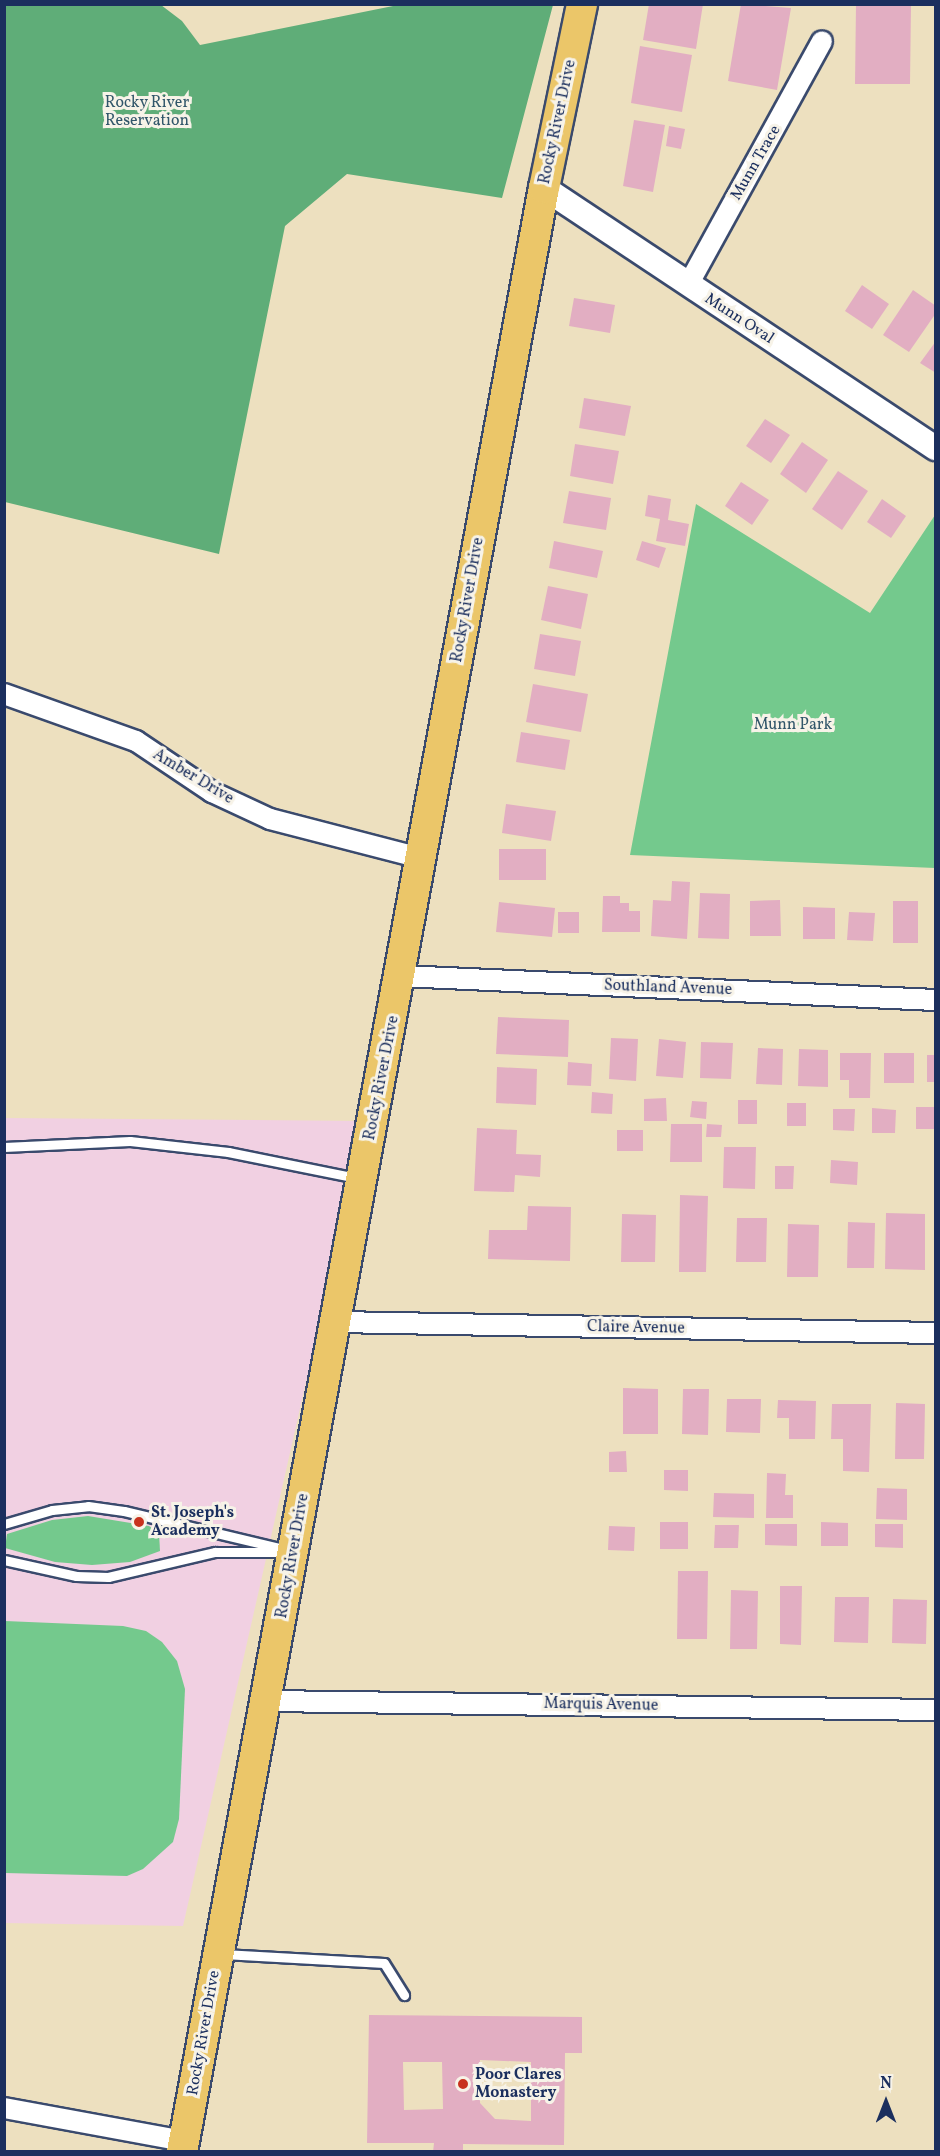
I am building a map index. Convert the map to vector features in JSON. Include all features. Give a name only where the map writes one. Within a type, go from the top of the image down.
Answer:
[{"type":"main road","name":"Rocky River Drive","points":[[183,2146],[401,976],[544,188],[582,4]]},
{"type":"street","name":"Munn Trace","points":[[688,285],[822,41]]},
{"type":"street","name":"Munn Oval","points":[[544,188],[936,447]]},
{"type":"street","name":"Amber Drive","points":[[4,694],[136,741],[212,792],[270,819],[421,858]]},
{"type":"street","name":"Southland Avenue","points":[[401,976],[936,999]]},
{"type":"street","name":"Claire Avenue","points":[[336,1322],[936,1333]]},
{"type":"street","name":"Marquis Avenue","points":[[266,1701],[936,1710]]},
{"type":"street","points":[[4,2108],[183,2146]]},
{"type":"lane","points":[[4,1147],[130,1141],[228,1152],[363,1179]]},
{"type":"lane","points":[[4,1524],[52,1510],[87,1506],[124,1511],[293,1552]]},
{"type":"lane","points":[[4,1560],[76,1576],[108,1577],[214,1552],[293,1552]]},
{"type":"lane","points":[[218,1954],[384,1963],[404,1995]]},
{"type":"shaded area","name":"St. Joseph's Academy","points":[[5,1118],[365,1121],[183,1926],[5,1923]]},
{"type":"green space","name":"Rocky River Reservation","points":[[5,4],[161,5],[182,21],[200,45],[398,5],[553,5],[502,198],[347,174],[285,226],[219,554],[5,502]]},
{"type":"green space","name":"Munn Park","points":[[696,504],[870,613],[935,515],[935,868],[630,855]]},
{"type":"green space","points":[[88,1516],[149,1526],[159,1533],[160,1551],[130,1562],[92,1565],[55,1562],[5,1548],[7,1534],[52,1520]]},
{"type":"green space","points":[[5,1621],[123,1626],[146,1631],[162,1642],[177,1661],[185,1689],[179,1819],[173,1842],[143,1869],[127,1876],[5,1873]]},
{"type":"building","points":[[649,4],[703,4],[696,49],[643,40]]},
{"type":"building","points":[[741,4],[791,8],[777,90],[728,81]]},
{"type":"building","points":[[856,4],[911,5],[910,84],[855,84]]},
{"type":"building","points":[[640,46],[692,55],[682,112],[631,103]]},
{"type":"building","points":[[634,120],[665,125],[653,192],[623,186]]},
{"type":"building","points":[[669,126],[685,129],[681,149],[666,146]]},
{"type":"building","points":[[862,285],[889,304],[872,329],[845,311]]},
{"type":"building","points":[[913,290],[936,306],[936,313],[909,352],[883,335]]},
{"type":"building","points":[[574,298],[615,305],[610,333],[569,326]]},
{"type":"building","points":[[936,341],[936,373],[920,363]]},
{"type":"building","points":[[584,398],[631,406],[625,436],[579,428]]},
{"type":"building","points":[[765,419],[790,435],[771,463],[746,446]]},
{"type":"building","points":[[802,442],[828,460],[806,493],[780,474]]},
{"type":"building","points":[[575,444],[619,451],[613,484],[570,476]]},
{"type":"building","points":[[838,471],[868,491],[842,530],[812,509]]},
{"type":"building","points":[[741,482],[769,500],[752,525],[725,506]]},
{"type":"building","points":[[569,491],[611,498],[606,530],[563,523]]},
{"type":"building","points":[[648,495],[671,499],[668,520],[689,524],[685,546],[656,541],[660,519],[645,516]]},
{"type":"building","points":[[882,499],[906,516],[891,538],[867,522]]},
{"type":"building","points":[[554,541],[603,551],[597,578],[549,568]]},
{"type":"building","points":[[642,541],[666,548],[659,568],[636,560]]},
{"type":"building","points":[[548,586],[588,594],[581,629],[541,620]]},
{"type":"building","points":[[540,634],[581,641],[575,676],[534,669]]},
{"type":"building","points":[[533,684],[588,694],[581,732],[526,722]]},
{"type":"building","points":[[521,732],[570,740],[565,770],[516,762]]},
{"type":"building","points":[[506,804],[556,811],[551,841],[502,833]]},
{"type":"building","points":[[499,849],[546,849],[546,880],[499,880]]},
{"type":"building","points":[[672,881],[690,882],[687,939],[651,936],[653,900],[671,901]]},
{"type":"building","points":[[700,893],[730,894],[729,939],[698,938]]},
{"type":"building","points":[[603,896],[620,896],[620,903],[629,903],[629,911],[640,911],[640,932],[602,932]]},
{"type":"building","points":[[780,900],[781,936],[750,936],[750,901]]},
{"type":"building","points":[[893,901],[918,901],[918,943],[893,943]]},
{"type":"building","points":[[499,902],[555,908],[552,937],[496,932]]},
{"type":"building","points":[[803,907],[835,908],[835,939],[803,939]]},
{"type":"building","points":[[558,912],[579,912],[579,933],[558,933]]},
{"type":"building","points":[[849,912],[875,913],[873,941],[847,940]]},
{"type":"building","points":[[498,1017],[569,1020],[568,1057],[496,1054]]},
{"type":"building","points":[[611,1038],[638,1039],[636,1081],[609,1079]]},
{"type":"building","points":[[659,1039],[686,1042],[683,1078],[656,1076]]},
{"type":"building","points":[[701,1042],[733,1043],[731,1079],[700,1078]]},
{"type":"building","points":[[758,1048],[783,1049],[782,1085],[756,1084]]},
{"type":"building","points":[[799,1049],[828,1050],[828,1087],[798,1086]]},
{"type":"building","points":[[840,1053],[871,1053],[870,1098],[849,1098],[849,1080],[840,1080]]},
{"type":"building","points":[[884,1053],[914,1053],[914,1083],[884,1083]]},
{"type":"building","points":[[927,1055],[936,1055],[936,1082],[927,1082]]},
{"type":"building","points":[[568,1062],[592,1064],[591,1086],[567,1085]]},
{"type":"building","points":[[497,1067],[537,1069],[536,1105],[496,1103]]},
{"type":"building","points":[[592,1092],[613,1094],[612,1114],[591,1113]]},
{"type":"building","points":[[666,1098],[667,1121],[644,1121],[644,1099]]},
{"type":"building","points":[[738,1100],[757,1100],[757,1124],[738,1124]]},
{"type":"building","points":[[692,1101],[707,1102],[706,1119],[690,1117]]},
{"type":"building","points":[[787,1103],[806,1103],[806,1126],[787,1126]]},
{"type":"building","points":[[916,1107],[935,1107],[935,1129],[916,1129]]},
{"type":"building","points":[[872,1108],[896,1110],[895,1133],[872,1133]]},
{"type":"building","points":[[833,1109],[855,1109],[854,1131],[833,1130]]},
{"type":"building","points":[[671,1124],[702,1124],[702,1162],[670,1162]]},
{"type":"building","points":[[707,1124],[722,1125],[721,1137],[706,1137]]},
{"type":"building","points":[[477,1128],[517,1130],[516,1154],[541,1155],[540,1177],[515,1175],[514,1192],[474,1191]]},
{"type":"building","points":[[617,1130],[643,1130],[643,1151],[617,1151]]},
{"type":"building","points":[[724,1147],[756,1147],[755,1189],[723,1188]]},
{"type":"building","points":[[831,1160],[858,1162],[857,1185],[830,1183]]},
{"type":"building","points":[[775,1166],[794,1166],[793,1189],[775,1189]]},
{"type":"building","points":[[680,1195],[708,1196],[706,1272],[679,1272]]},
{"type":"building","points":[[528,1206],[571,1207],[570,1261],[488,1259],[489,1230],[527,1230]]},
{"type":"building","points":[[886,1213],[925,1214],[925,1270],[885,1269]]},
{"type":"building","points":[[622,1214],[656,1215],[655,1262],[621,1262]]},
{"type":"building","points":[[737,1218],[767,1218],[766,1262],[736,1262]]},
{"type":"building","points":[[848,1222],[875,1223],[874,1268],[847,1268]]},
{"type":"building","points":[[788,1224],[819,1225],[818,1277],[787,1277]]},
{"type":"building","points":[[623,1388],[658,1389],[658,1434],[623,1434]]},
{"type":"building","points":[[683,1389],[709,1389],[708,1435],[682,1434]]},
{"type":"building","points":[[727,1399],[761,1399],[760,1433],[726,1432]]},
{"type":"building","points":[[778,1400],[816,1401],[815,1439],[789,1439],[789,1418],[777,1418]]},
{"type":"building","points":[[896,1403],[925,1404],[924,1459],[895,1459]]},
{"type":"building","points":[[832,1404],[871,1404],[869,1472],[843,1471],[843,1439],[831,1439]]},
{"type":"building","points":[[626,1451],[627,1472],[609,1472],[609,1452]]},
{"type":"building","points":[[664,1470],[688,1470],[688,1491],[664,1490]]},
{"type":"building","points":[[767,1473],[786,1474],[785,1495],[793,1495],[793,1518],[766,1518]]},
{"type":"building","points":[[877,1488],[907,1489],[907,1520],[876,1519]]},
{"type":"building","points":[[714,1493],[754,1494],[754,1518],[713,1517]]},
{"type":"building","points":[[660,1522],[688,1522],[688,1549],[660,1549]]},
{"type":"building","points":[[821,1522],[848,1523],[848,1546],[821,1546]]},
{"type":"building","points":[[765,1524],[797,1524],[797,1546],[765,1545]]},
{"type":"building","points":[[875,1524],[903,1524],[903,1548],[875,1547]]},
{"type":"building","points":[[715,1525],[739,1525],[738,1548],[714,1548]]},
{"type":"building","points":[[609,1526],[635,1527],[634,1551],[608,1550]]},
{"type":"building","points":[[678,1571],[708,1571],[707,1639],[677,1639]]},
{"type":"building","points":[[780,1586],[802,1586],[801,1645],[780,1644]]},
{"type":"building","points":[[731,1590],[758,1591],[757,1649],[730,1649]]},
{"type":"building","points":[[835,1597],[869,1597],[868,1643],[834,1642]]},
{"type":"building","points":[[893,1599],[927,1600],[926,1644],[892,1643]]},
{"type":"building","points":[[369,2015],[582,2017],[582,2053],[565,2053],[564,2145],[463,2144],[463,2152],[433,2152],[434,2143],[367,2143]],"holes":[[[480,2060],[531,2062],[531,2121],[495,2119],[480,2103]],[[403,2062],[442,2062],[443,2109],[404,2110]]]},
{"type":"place","name":"St. Joseph's Academy","points":[[139,1522]]},
{"type":"place","name":"Poor Clares Monastery","points":[[463,2084]]}]
